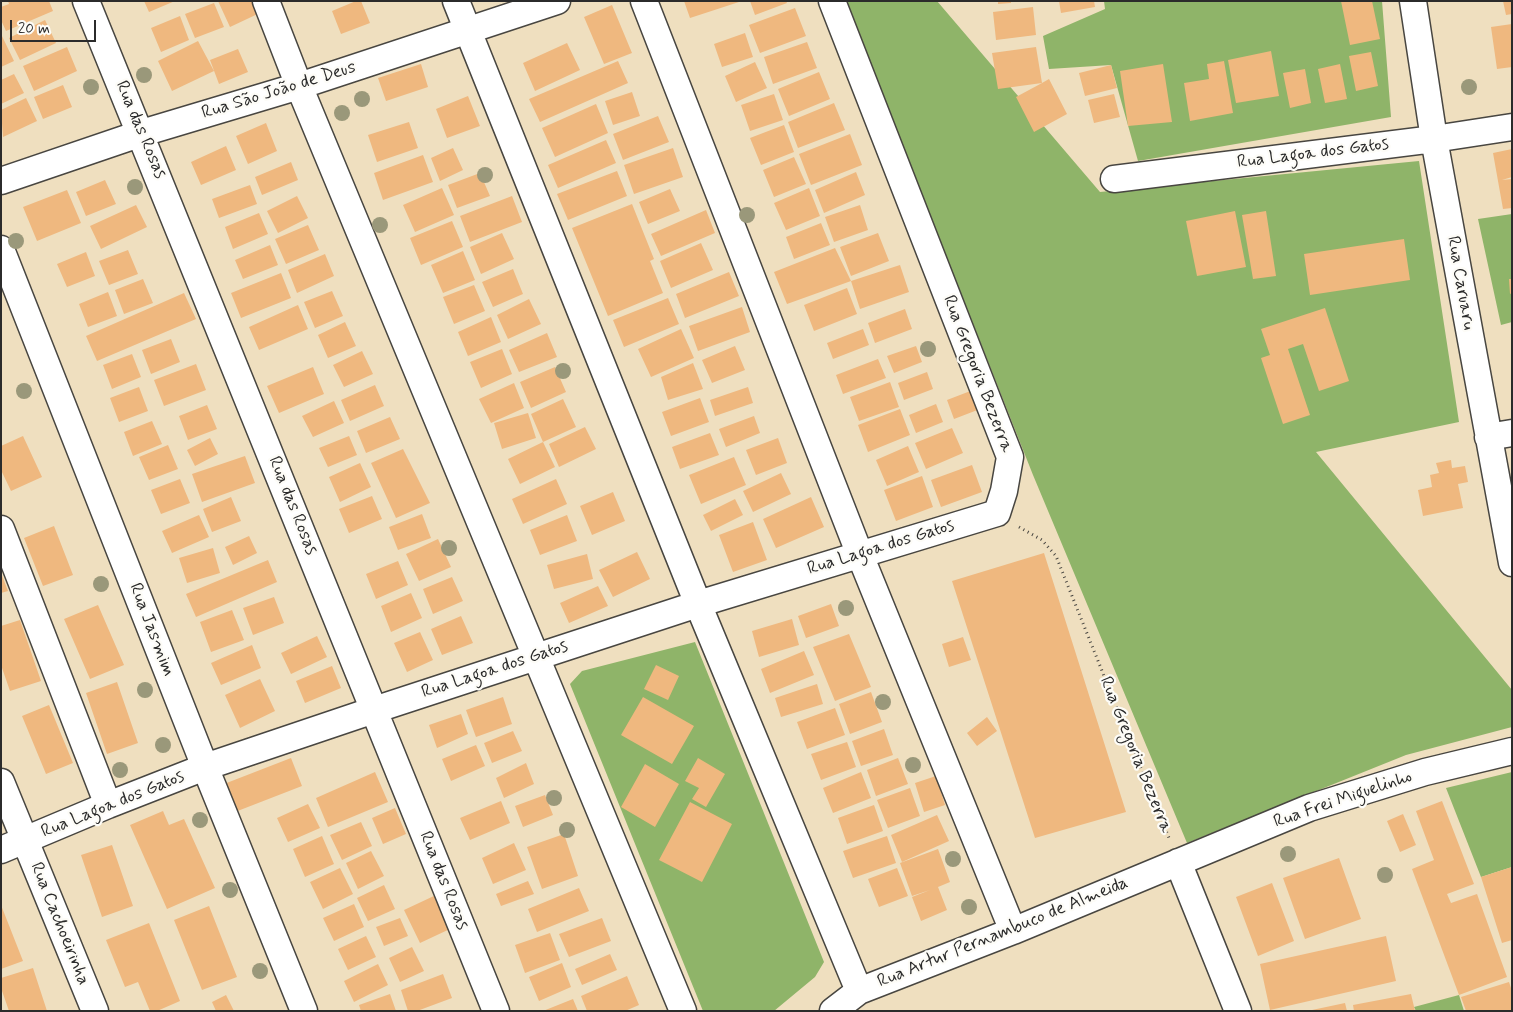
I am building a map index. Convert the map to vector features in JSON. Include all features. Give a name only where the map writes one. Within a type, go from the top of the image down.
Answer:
[{"type":"street","name":"Rua das Rosas","points":[[86,1],[142,133],[496,1011]]},
{"type":"street","points":[[266,1],[299,86],[683,1011]]},
{"type":"street","points":[[456,1],[698,604],[858,991]]},
{"type":"street","name":"Rua São João de Deus","points":[[1,180],[142,133],[299,86],[557,1]]},
{"type":"street","points":[[644,1],[860,555],[1013,931]]},
{"type":"street","name":"Rua Gregoria Bezerra","points":[[832,1],[1010,457],[1004,492],[996,513]]},
{"type":"street","name":"Rua Caruaru","points":[[1413,1],[1434,139],[1500,435],[1512,563]]},
{"type":"street","name":"Rua Lagoa dos Gatos","points":[[1114,179],[1434,139],[1512,127]]},
{"type":"street","name":"Rua Jasmim","points":[[1,249],[205,767],[304,1011]]},
{"type":"street","name":"Rua Lagoa dos Gatos","points":[[13,846],[108,805],[205,767],[698,604],[996,513]]},
{"type":"street","points":[[1,529],[108,805]]},
{"type":"street","name":"Rua Frei Miguelinho","points":[[1178,862],[1309,808],[1426,772],[1512,751]]},
{"type":"street","name":"Rua Cachoeirinha","points":[[1,782],[13,846],[95,1011]]},
{"type":"street","points":[[1178,862],[1238,1011]]},
{"type":"street","name":"Rua Artur Pernambuco de Almeida","points":[[833,1011],[858,991],[1013,931],[1178,862]]},
{"type":"path","name":"Rua Gregoria Bezerra","points":[[996,513],[1042,540],[1056,556],[1178,862]]},
{"type":"green space","points":[[845,1],[937,1],[1100,192],[1419,161],[1459,422],[1316,452],[1512,690],[1512,727],[1406,755],[1187,843],[1033,475]]},
{"type":"green space","points":[[1104,1],[1382,1],[1391,117],[1138,161],[1111,65],[1049,69],[1043,36],[1105,9]]},
{"type":"green space","points":[[1512,214],[1512,322],[1501,325],[1478,219]]},
{"type":"green space","points":[[695,642],[824,962],[815,977],[774,1011],[703,1011],[570,684],[582,671]]},
{"type":"green space","points":[[1512,772],[1512,867],[1481,877],[1446,788]]},
{"type":"green space","points":[[1459,995],[1464,1011],[1416,1011],[1414,1007]]},
{"type":"building","points":[[8,1],[49,1],[53,11],[6,31],[1,20],[1,7],[9,4]]},
{"type":"building","points":[[144,1],[175,1],[149,12]]},
{"type":"building","points":[[218,1],[259,1],[264,11],[230,27]]},
{"type":"building","points":[[356,1],[361,1],[370,23],[341,34],[332,11]]},
{"type":"building","points":[[684,1],[739,1],[739,2],[690,18]]},
{"type":"building","points":[[750,1],[786,1],[787,3],[755,15]]},
{"type":"building","points":[[998,1],[1011,1],[1011,3],[998,4]]},
{"type":"building","points":[[1059,1],[1094,1],[1095,7],[1061,13]]},
{"type":"building","points":[[1341,1],[1372,1],[1380,39],[1350,45]]},
{"type":"building","points":[[1503,1],[1512,1],[1512,14],[1506,15]]},
{"type":"building","points":[[214,3],[224,27],[195,38],[185,14]]},
{"type":"building","points":[[612,5],[632,53],[604,64],[584,17]]},
{"type":"building","points":[[1033,7],[1036,35],[996,40],[993,12]]},
{"type":"building","points":[[795,8],[806,36],[760,53],[749,25]]},
{"type":"building","points":[[180,16],[189,40],[161,52],[151,28]]},
{"type":"building","points":[[45,20],[56,43],[20,60],[9,38]]},
{"type":"building","points":[[1512,24],[1512,67],[1497,69],[1491,27]]},
{"type":"building","points":[[745,33],[753,57],[722,67],[714,44]]},
{"type":"building","points":[[1,34],[14,61],[1,67]]},
{"type":"building","points":[[198,41],[214,71],[172,91],[158,61]]},
{"type":"building","points":[[807,42],[817,68],[773,84],[764,57]]},
{"type":"building","points":[[567,43],[580,70],[535,91],[523,63]]},
{"type":"building","points":[[67,47],[77,71],[34,91],[23,66]]},
{"type":"building","points":[[1036,47],[1042,83],[998,89],[992,53]]},
{"type":"building","points":[[238,49],[248,72],[219,84],[210,60]]},
{"type":"building","points":[[1271,51],[1279,96],[1236,103],[1228,60]]},
{"type":"building","points":[[1371,52],[1378,86],[1356,91],[1349,56]]},
{"type":"building","points":[[618,61],[628,83],[540,122],[529,99]]},
{"type":"building","points":[[1224,61],[1233,113],[1190,121],[1184,83],[1209,79],[1207,64]]},
{"type":"building","points":[[755,62],[767,88],[736,102],[725,76]]},
{"type":"building","points":[[421,64],[428,87],[386,101],[378,78]]},
{"type":"building","points":[[1163,64],[1172,122],[1128,126],[1120,71]]},
{"type":"building","points":[[1340,64],[1347,99],[1325,103],[1318,69]]},
{"type":"building","points":[[1111,65],[1117,88],[1085,96],[1079,73]]},
{"type":"building","points":[[1305,69],[1311,103],[1290,108],[1283,73]]},
{"type":"building","points":[[819,72],[830,99],[789,116],[778,89]]},
{"type":"building","points":[[14,74],[24,93],[1,104],[1,80]]},
{"type":"building","points":[[1049,79],[1067,114],[1034,132],[1016,97]]},
{"type":"building","points":[[63,85],[72,107],[43,119],[34,97]]},
{"type":"building","points":[[632,92],[640,116],[613,125],[605,101]]},
{"type":"building","points":[[774,94],[783,120],[750,131],[741,105]]},
{"type":"building","points":[[1114,94],[1120,117],[1094,123],[1088,100]]},
{"type":"building","points":[[468,96],[480,126],[447,138],[436,109]]},
{"type":"building","points":[[26,98],[37,121],[3,137],[1,110]]},
{"type":"building","points":[[834,103],[845,130],[798,148],[788,122]]},
{"type":"building","points":[[596,104],[608,133],[555,157],[542,128]]},
{"type":"building","points":[[658,116],[669,142],[623,160],[613,134]]},
{"type":"building","points":[[409,122],[418,148],[377,162],[368,135]]},
{"type":"building","points":[[266,123],[277,151],[248,164],[236,136]]},
{"type":"building","points":[[784,125],[794,152],[761,165],[750,138]]},
{"type":"building","points":[[850,134],[862,165],[811,185],[799,154]]},
{"type":"building","points":[[606,140],[616,163],[558,188],[548,165]]},
{"type":"building","points":[[226,146],[236,170],[201,185],[191,162]]},
{"type":"building","points":[[453,148],[463,170],[440,181],[431,158]]},
{"type":"building","points":[[673,148],[683,177],[634,194],[624,165]]},
{"type":"building","points":[[1512,149],[1512,177],[1502,180],[1512,179],[1512,208],[1503,209],[1493,153]]},
{"type":"building","points":[[423,155],[433,182],[383,200],[374,173]]},
{"type":"building","points":[[794,157],[806,184],[774,197],[763,170]]},
{"type":"building","points":[[291,162],[298,180],[262,195],[255,177]]},
{"type":"building","points":[[617,171],[627,196],[568,220],[557,194]]},
{"type":"building","points":[[856,172],[865,195],[824,213],[815,190]]},
{"type":"building","points":[[480,173],[490,196],[457,208],[448,185]]},
{"type":"building","points":[[105,180],[116,204],[86,216],[76,192]]},
{"type":"building","points":[[250,185],[257,204],[219,218],[212,199]]},
{"type":"building","points":[[442,188],[454,215],[415,232],[403,205]]},
{"type":"building","points":[[809,188],[820,216],[786,230],[774,203]]},
{"type":"building","points":[[670,189],[680,211],[648,224],[639,202]]},
{"type":"building","points":[[67,190],[81,223],[37,241],[23,207]]},
{"type":"building","points":[[297,196],[308,218],[278,233],[267,211]]},
{"type":"building","points":[[512,196],[522,222],[470,242],[460,216]]},
{"type":"building","points":[[632,204],[654,259],[650,261],[663,293],[608,316],[572,228]]},
{"type":"building","points":[[136,205],[147,227],[101,249],[90,226]]},
{"type":"building","points":[[860,205],[868,230],[834,242],[825,217]]},
{"type":"building","points":[[706,210],[715,233],[661,256],[651,234]]},
{"type":"building","points":[[1235,211],[1246,267],[1197,276],[1186,221]]},
{"type":"building","points":[[1266,211],[1276,276],[1253,279],[1242,215]]},
{"type":"building","points":[[259,213],[268,234],[233,249],[225,227]]},
{"type":"building","points":[[452,221],[463,247],[421,265],[410,238]]},
{"type":"building","points":[[821,223],[830,245],[794,259],[786,237]]},
{"type":"building","points":[[308,225],[319,250],[286,264],[275,239]]},
{"type":"building","points":[[502,233],[514,259],[481,274],[470,247]]},
{"type":"building","points":[[878,233],[889,261],[851,276],[840,247]]},
{"type":"building","points":[[1404,239],[1410,280],[1310,295],[1304,254]]},
{"type":"building","points":[[701,243],[713,270],[671,288],[660,261]]},
{"type":"building","points":[[270,245],[278,265],[243,279],[235,260]]},
{"type":"building","points":[[835,248],[851,281],[787,304],[774,272]]},
{"type":"building","points":[[128,250],[138,274],[109,285],[99,261]]},
{"type":"building","points":[[463,251],[475,280],[443,293],[431,265]]},
{"type":"building","points":[[86,252],[95,276],[67,287],[57,264]]},
{"type":"building","points":[[325,254],[334,276],[297,293],[288,270]]},
{"type":"building","points":[[900,265],[909,292],[860,309],[851,281]]},
{"type":"building","points":[[513,269],[523,294],[493,307],[482,282]]},
{"type":"building","points":[[729,272],[739,296],[685,318],[676,294]]},
{"type":"building","points":[[281,273],[291,298],[241,318],[231,293]]},
{"type":"building","points":[[143,279],[153,303],[124,314],[115,290]]},
{"type":"building","points":[[1509,279],[1512,279],[1512,293],[1510,294]]},
{"type":"building","points":[[474,285],[485,311],[454,324],[443,297]]},
{"type":"building","points":[[847,288],[857,314],[814,331],[804,305]]},
{"type":"building","points":[[332,291],[343,316],[315,328],[304,302]]},
{"type":"building","points":[[108,292],[117,316],[88,327],[79,304]]},
{"type":"building","points":[[184,293],[196,319],[97,361],[86,336]]},
{"type":"building","points":[[668,298],[679,324],[624,347],[613,320]]},
{"type":"building","points":[[529,299],[541,324],[508,339],[497,315]]},
{"type":"building","points":[[298,305],[308,329],[259,350],[249,327]]},
{"type":"building","points":[[742,307],[750,332],[698,351],[689,326]]},
{"type":"building","points":[[1325,308],[1349,381],[1319,391],[1303,344],[1288,349],[1310,415],[1283,424],[1261,358],[1270,355],[1261,329]]},
{"type":"building","points":[[905,309],[912,329],[875,343],[868,323]]},
{"type":"building","points":[[491,317],[501,342],[468,356],[458,332]]},
{"type":"building","points":[[345,322],[356,346],[328,358],[318,335]]},
{"type":"building","points":[[681,329],[694,358],[651,377],[638,349]]},
{"type":"building","points":[[863,329],[869,345],[833,359],[827,343]]},
{"type":"building","points":[[547,333],[557,357],[519,372],[509,350]]},
{"type":"building","points":[[171,339],[180,362],[151,374],[142,350]]},
{"type":"building","points":[[735,346],[745,370],[712,383],[702,360]]},
{"type":"building","points":[[916,346],[922,362],[894,373],[887,356]]},
{"type":"building","points":[[502,349],[512,374],[481,388],[470,362]]},
{"type":"building","points":[[362,351],[373,374],[344,387],[333,365]]},
{"type":"building","points":[[132,354],[141,377],[112,389],[103,365]]},
{"type":"building","points":[[878,359],[886,378],[843,394],[836,375]]},
{"type":"building","points":[[693,363],[703,389],[668,400],[661,377]]},
{"type":"building","points":[[196,364],[206,390],[164,406],[154,380]]},
{"type":"building","points":[[313,367],[324,394],[279,413],[267,386]]},
{"type":"building","points":[[555,367],[566,392],[531,408],[520,382]]},
{"type":"building","points":[[927,372],[933,389],[904,400],[898,383]]},
{"type":"building","points":[[890,382],[899,407],[859,421],[850,397]]},
{"type":"building","points":[[514,383],[524,408],[491,423],[479,399]]},
{"type":"building","points":[[375,385],[384,406],[350,421],[341,400]]},
{"type":"building","points":[[139,387],[148,411],[119,422],[110,398]]},
{"type":"building","points":[[748,387],[753,403],[715,416],[710,400]]},
{"type":"building","points":[[973,390],[980,409],[954,419],[947,400]]},
{"type":"building","points":[[700,398],[709,422],[671,436],[662,412]]},
{"type":"building","points":[[563,399],[576,427],[543,442],[531,414]]},
{"type":"building","points":[[334,401],[344,423],[313,437],[302,416]]},
{"type":"building","points":[[936,404],[943,422],[916,433],[909,415]]},
{"type":"building","points":[[207,405],[217,429],[188,440],[179,416]]},
{"type":"building","points":[[900,409],[910,435],[868,452],[858,425]]},
{"type":"building","points":[[528,413],[536,438],[502,449],[494,423]]},
{"type":"building","points":[[754,416],[760,433],[726,447],[719,429]]},
{"type":"building","points":[[390,417],[400,439],[366,453],[357,431]]},
{"type":"building","points":[[152,421],[162,444],[133,456],[124,432]]},
{"type":"building","points":[[585,427],[596,449],[559,467],[549,444]]},
{"type":"building","points":[[952,428],[963,453],[926,469],[915,443]]},
{"type":"building","points":[[710,433],[719,455],[680,469],[672,447]]},
{"type":"building","points":[[23,436],[42,477],[11,491],[1,470],[1,446]]},
{"type":"building","points":[[349,436],[357,455],[328,467],[319,448]]},
{"type":"building","points":[[210,438],[218,454],[195,466],[187,450]]},
{"type":"building","points":[[778,438],[787,463],[756,475],[746,450]]},
{"type":"building","points":[[543,442],[555,467],[520,484],[508,459]]},
{"type":"building","points":[[168,445],[178,469],[149,480],[139,457]]},
{"type":"building","points":[[908,446],[919,472],[887,486],[876,460]]},
{"type":"building","points":[[403,449],[430,503],[396,518],[371,463]]},
{"type":"building","points":[[245,456],[255,483],[202,502],[192,474]]},
{"type":"building","points":[[734,457],[746,485],[701,504],[689,475]]},
{"type":"building","points":[[1451,460],[1452,468],[1465,466],[1468,482],[1458,484],[1463,508],[1423,516],[1418,490],[1432,487],[1430,475],[1439,473],[1436,463]]},
{"type":"building","points":[[360,463],[371,487],[340,502],[329,477]]},
{"type":"building","points":[[972,465],[982,492],[941,507],[931,480]]},
{"type":"building","points":[[781,473],[791,494],[753,512],[743,491]]},
{"type":"building","points":[[922,476],[933,507],[896,521],[884,490]]},
{"type":"building","points":[[180,479],[190,503],[161,514],[151,490]]},
{"type":"building","points":[[556,479],[567,504],[523,524],[512,499]]},
{"type":"building","points":[[613,492],[625,521],[592,535],[580,506]]},
{"type":"building","points":[[372,496],[382,519],[349,533],[339,509]]},
{"type":"building","points":[[231,497],[241,521],[212,532],[203,509]]},
{"type":"building","points":[[811,497],[824,527],[776,548],[763,519]]},
{"type":"building","points":[[735,499],[743,515],[711,531],[703,515]]},
{"type":"building","points":[[422,514],[431,538],[398,550],[389,527]]},
{"type":"building","points":[[199,515],[209,537],[172,553],[162,531]]},
{"type":"building","points":[[567,515],[577,541],[540,555],[530,530]]},
{"type":"building","points":[[753,522],[767,560],[733,572],[719,535]]},
{"type":"building","points":[[54,526],[73,575],[43,586],[24,538]]},
{"type":"building","points":[[249,536],[257,553],[233,565],[225,547]]},
{"type":"building","points":[[438,539],[451,567],[419,581],[406,554]]},
{"type":"building","points":[[213,548],[220,573],[187,583],[179,558]]},
{"type":"building","points":[[637,552],[650,579],[613,597],[599,570]]},
{"type":"building","points":[[1044,553],[1126,812],[1035,838],[952,581]]},
{"type":"building","points":[[587,554],[593,579],[554,589],[547,565]]},
{"type":"building","points":[[268,560],[277,582],[196,617],[186,594]]},
{"type":"building","points":[[398,561],[408,585],[376,599],[366,574]]},
{"type":"building","points":[[1,573],[8,591],[1,593]]},
{"type":"building","points":[[452,577],[463,601],[433,614],[423,589]]},
{"type":"building","points":[[598,586],[608,606],[569,623],[560,603]]},
{"type":"building","points":[[411,593],[422,618],[391,632],[381,606]]},
{"type":"building","points":[[274,597],[284,623],[253,635],[243,608]]},
{"type":"building","points":[[831,604],[839,626],[806,638],[798,616]]},
{"type":"building","points":[[98,605],[124,665],[90,679],[64,619]]},
{"type":"building","points":[[232,610],[244,640],[211,652],[200,622]]},
{"type":"building","points":[[461,616],[473,643],[442,655],[431,629]]},
{"type":"building","points":[[792,619],[799,645],[759,657],[752,631]]},
{"type":"building","points":[[20,620],[41,681],[10,691],[1,665],[1,626]]},
{"type":"building","points":[[420,632],[433,660],[407,672],[394,643]]},
{"type":"building","points":[[849,634],[871,687],[835,701],[813,647]]},
{"type":"building","points":[[317,636],[327,657],[291,674],[281,653]]},
{"type":"building","points":[[963,637],[971,660],[949,667],[942,644]]},
{"type":"building","points":[[252,645],[261,668],[221,685],[211,663]]},
{"type":"building","points":[[804,651],[814,675],[770,693],[761,669]]},
{"type":"building","points":[[656,665],[679,676],[668,700],[644,689]]},
{"type":"building","points":[[332,666],[341,688],[305,703],[296,681]]},
{"type":"building","points":[[260,679],[275,711],[240,728],[225,695]]},
{"type":"building","points":[[117,682],[138,743],[107,754],[86,693]]},
{"type":"building","points":[[817,684],[823,704],[781,717],[775,698]]},
{"type":"building","points":[[871,692],[882,722],[850,734],[839,704]]},
{"type":"building","points":[[503,697],[512,724],[476,737],[466,710]]},
{"type":"building","points":[[643,697],[694,726],[672,764],[621,735]]},
{"type":"building","points":[[49,705],[73,763],[46,774],[22,716]]},
{"type":"building","points":[[835,708],[845,735],[807,749],[797,722]]},
{"type":"building","points":[[461,714],[468,734],[437,748],[429,725]]},
{"type":"building","points":[[987,717],[997,731],[977,746],[967,733]]},
{"type":"building","points":[[884,729],[893,755],[861,766],[852,741]]},
{"type":"building","points":[[513,731],[522,751],[492,763],[484,743]]},
{"type":"building","points":[[847,742],[856,767],[821,780],[811,754]]},
{"type":"building","points":[[476,745],[485,766],[451,781],[442,759]]},
{"type":"building","points":[[291,758],[302,786],[235,812],[224,784]]},
{"type":"building","points":[[698,758],[725,774],[706,807],[692,799],[699,788],[685,781]]},
{"type":"building","points":[[898,758],[908,784],[876,796],[867,770]]},
{"type":"building","points":[[526,763],[534,784],[504,798],[496,778]]},
{"type":"building","points":[[645,764],[679,784],[655,827],[621,807]]},
{"type":"building","points":[[375,772],[388,802],[328,827],[316,798]]},
{"type":"building","points":[[861,772],[871,798],[833,813],[823,788]]},
{"type":"building","points":[[936,776],[945,805],[924,812],[915,783]]},
{"type":"building","points":[[910,788],[920,816],[888,828],[877,800]]},
{"type":"building","points":[[545,795],[553,815],[523,827],[515,806]]},
{"type":"building","points":[[501,801],[510,823],[470,840],[460,818]]},
{"type":"building","points":[[1442,801],[1474,884],[1447,894],[1451,903],[1477,894],[1507,977],[1459,995],[1412,869],[1434,860],[1416,811]]},
{"type":"building","points":[[690,802],[732,824],[702,882],[659,860]]},
{"type":"building","points":[[308,804],[320,828],[288,842],[277,818]]},
{"type":"building","points":[[874,805],[883,831],[847,844],[838,818]]},
{"type":"building","points":[[395,808],[406,834],[383,844],[372,818]]},
{"type":"building","points":[[163,811],[169,825],[184,819],[215,888],[167,909],[130,825]]},
{"type":"building","points":[[1403,814],[1416,845],[1400,852],[1387,821]]},
{"type":"building","points":[[937,815],[949,841],[902,862],[891,835]]},
{"type":"building","points":[[361,822],[372,846],[342,860],[330,835]]},
{"type":"building","points":[[564,834],[578,876],[542,889],[527,847]]},
{"type":"building","points":[[322,836],[334,864],[305,877],[293,849]]},
{"type":"building","points":[[887,836],[896,863],[853,878],[843,851]]},
{"type":"building","points":[[514,843],[526,870],[493,884],[482,858]]},
{"type":"building","points":[[112,845],[133,906],[102,917],[81,855]]},
{"type":"building","points":[[938,849],[950,882],[938,887],[947,910],[921,921],[912,897],[930,890],[912,896],[900,863]]},
{"type":"building","points":[[371,851],[384,876],[358,889],[346,863]]},
{"type":"building","points":[[1339,858],[1361,919],[1305,939],[1283,878]]},
{"type":"building","points":[[1512,867],[1512,940],[1502,943],[1481,877]]},
{"type":"building","points":[[340,868],[353,894],[323,909],[310,882]]},
{"type":"building","points":[[897,868],[908,896],[879,907],[868,879]]},
{"type":"building","points":[[528,881],[534,894],[501,906],[496,894]]},
{"type":"building","points":[[1272,883],[1294,941],[1258,956],[1236,897]]},
{"type":"building","points":[[384,885],[395,909],[368,921],[357,898]]},
{"type":"building","points":[[579,888],[589,911],[537,932],[528,909]]},
{"type":"building","points":[[436,895],[452,928],[420,943],[404,910]]},
{"type":"building","points":[[354,904],[364,927],[334,941],[323,918]]},
{"type":"building","points":[[1,905],[23,961],[1,969]]},
{"type":"building","points":[[209,906],[237,977],[202,990],[174,920]]},
{"type":"building","points":[[400,918],[408,936],[384,946],[376,927]]},
{"type":"building","points":[[602,918],[611,941],[569,957],[559,934]]},
{"type":"building","points":[[149,923],[180,1001],[157,1011],[150,1011],[138,982],[125,987],[106,940]]},
{"type":"building","points":[[550,933],[560,960],[525,973],[515,945]]},
{"type":"building","points":[[366,936],[376,957],[348,970],[338,949]]},
{"type":"building","points":[[1386,936],[1396,981],[1270,1010],[1260,964]]},
{"type":"building","points":[[412,947],[424,971],[400,982],[389,958]]},
{"type":"building","points":[[610,954],[617,970],[582,985],[575,969]]},
{"type":"building","points":[[562,963],[571,987],[539,1001],[529,977]]},
{"type":"building","points":[[378,964],[388,985],[354,1002],[344,981]]},
{"type":"building","points":[[33,968],[47,1011],[9,1011],[1,988],[1,978]]},
{"type":"building","points":[[443,974],[452,998],[417,1011],[408,1011],[401,990]]},
{"type":"building","points":[[627,976],[639,1005],[625,1011],[587,1011],[581,996]]},
{"type":"building","points":[[1509,982],[1512,991],[1512,1011],[1466,1011],[1461,997]]},
{"type":"building","points":[[390,994],[396,1011],[361,1011],[359,1005]]},
{"type":"building","points":[[1411,994],[1415,1011],[1354,1011],[1353,1005]]},
{"type":"building","points":[[226,995],[234,1011],[216,1011],[212,1002]]},
{"type":"building","points":[[573,999],[578,1011],[543,1011]]},
{"type":"building","points":[[1345,1003],[1347,1011],[1312,1011],[1312,1010]]}]
